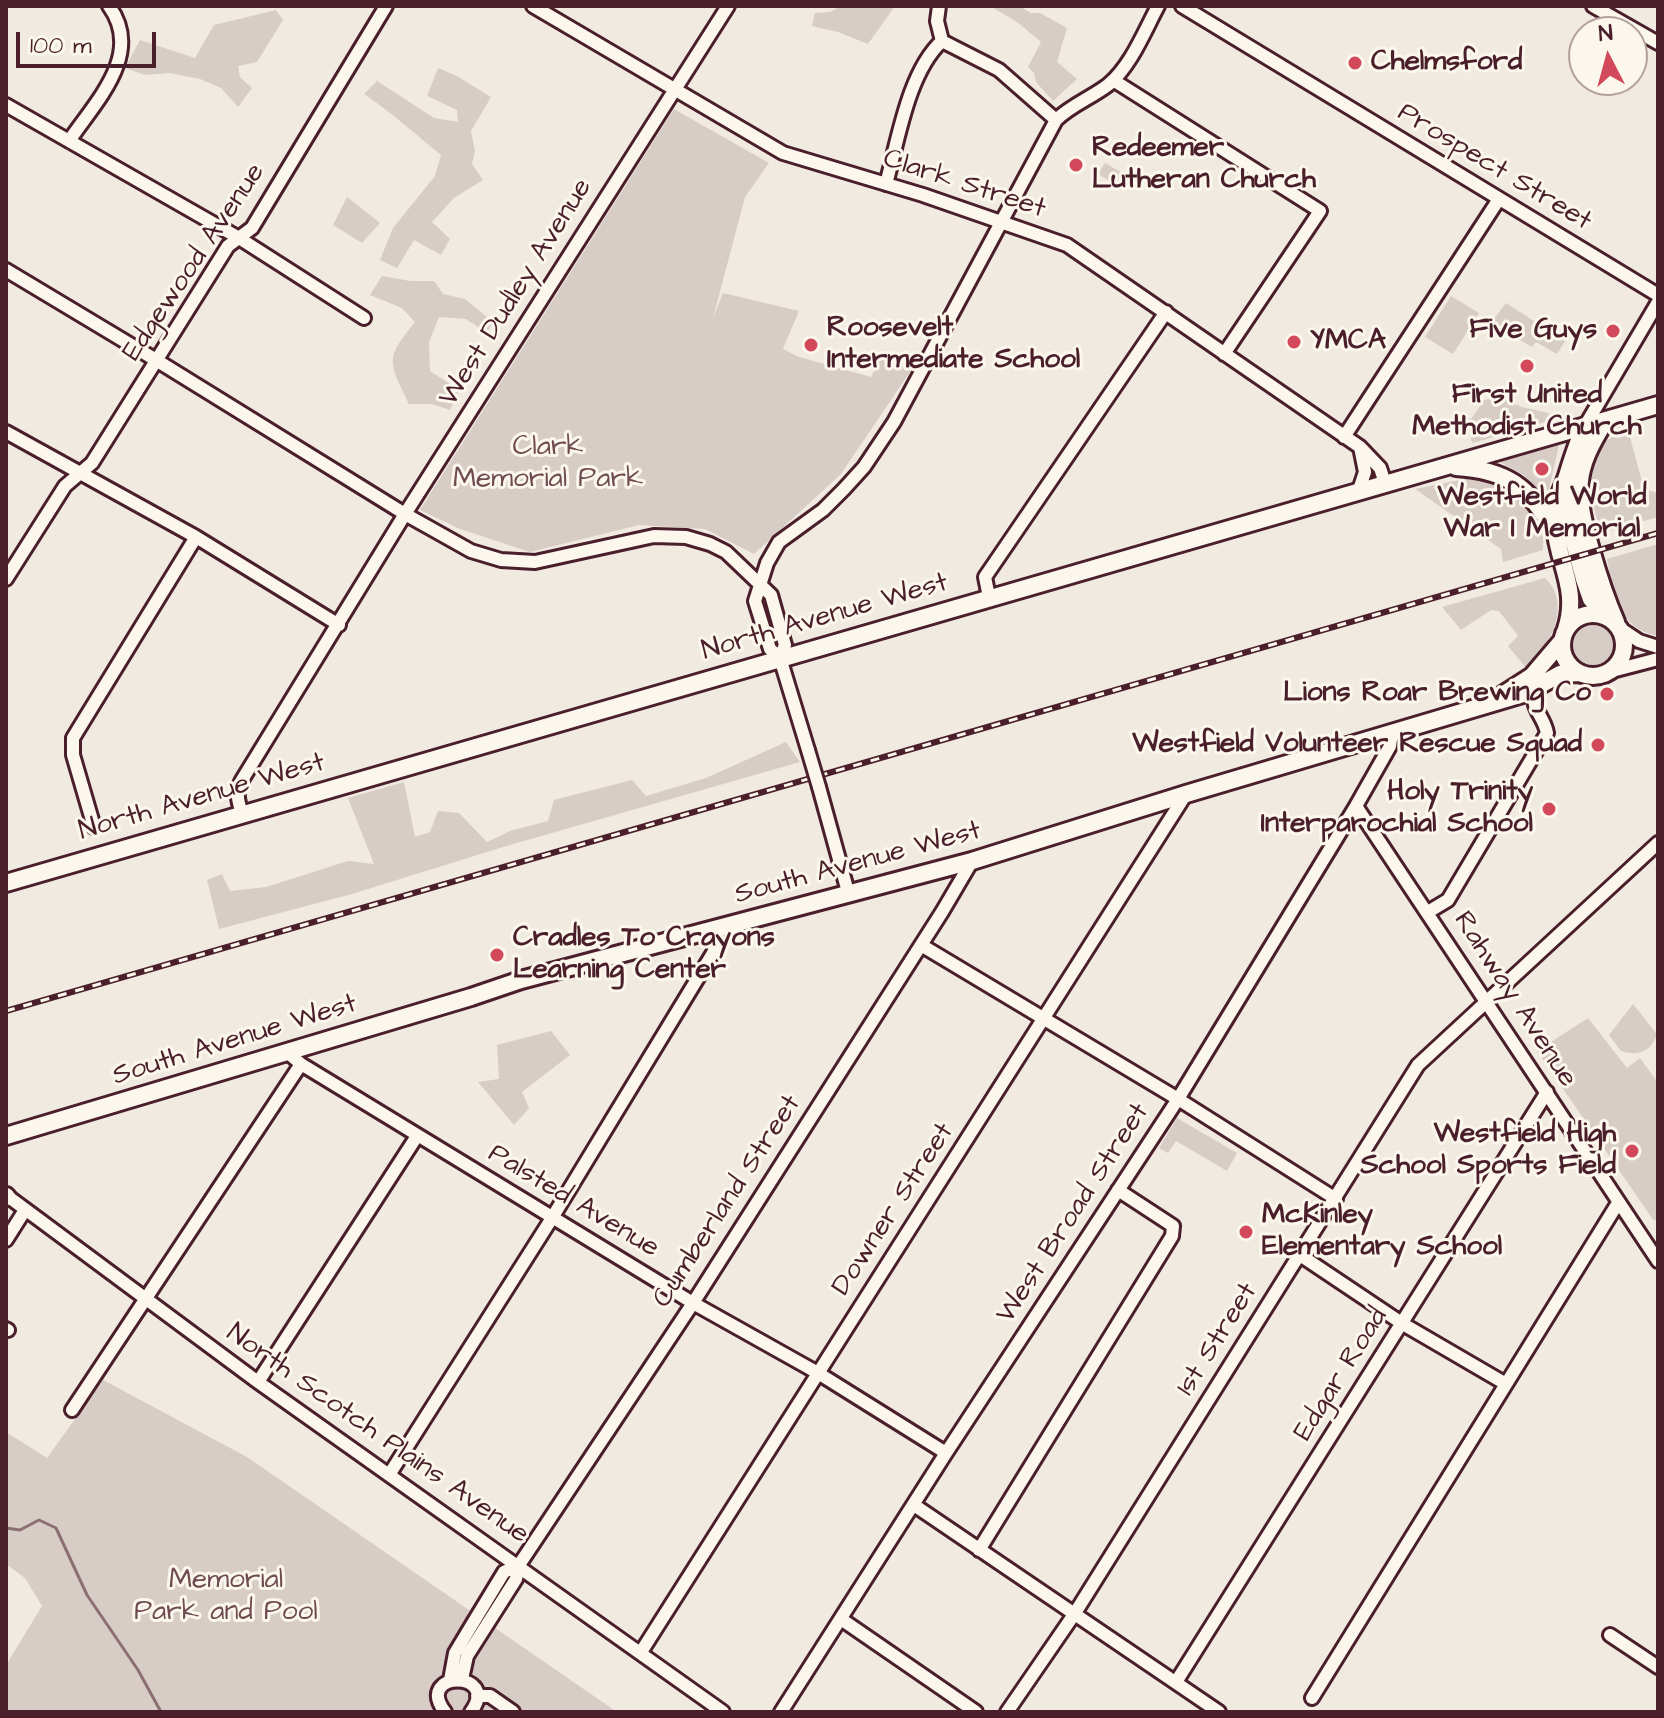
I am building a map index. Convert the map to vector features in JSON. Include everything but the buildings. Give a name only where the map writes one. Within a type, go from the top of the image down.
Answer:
[{"type":"main road","name":"North Avenue West","points":[[6,883],[1658,405]]},
{"type":"main road","points":[[1565,483],[1557,494],[1555,508],[1556,535],[1571,594],[1570,616],[1563,636],[1566,661],[1580,673],[1591,676],[1608,672],[1623,655],[1625,642],[1601,582],[1578,498],[1586,454],[1606,420]]},
{"type":"main road","points":[[1585,426],[1572,455],[1565,483],[1567,517],[1591,599],[1615,623]]},
{"type":"main road","points":[[1442,466],[1487,470],[1505,476],[1536,503],[1556,535]]},
{"type":"main road","points":[[1563,636],[1583,615],[1593,613],[1615,623]]},
{"type":"main road","name":"South Avenue West","points":[[1492,702],[1532,676],[1563,636]]},
{"type":"main road","name":"South Avenue West","points":[[6,1136],[521,980],[972,861],[1535,689],[1560,674],[1580,673]]},
{"type":"street","points":[[69,141],[113,75],[122,56],[120,26],[109,6]]},
{"type":"street","name":"Edgewood Avenue","points":[[6,579],[65,486],[92,463],[228,246],[252,228],[386,6]]},
{"type":"street","name":"Clark Street","points":[[533,6],[783,153],[1067,245],[1360,447],[1380,468],[1385,483]]},
{"type":"street","name":"West Dudley Avenue","points":[[242,814],[237,788],[405,514],[728,6]]},
{"type":"street","points":[[939,6],[937,21],[942,41],[999,70],[1056,120]]},
{"type":"street","points":[[760,584],[779,542],[823,510],[844,489],[864,467],[894,422],[1056,120],[1113,80],[1125,66],[1158,6]]},
{"type":"street","name":"Prospect Street","points":[[1182,6],[1658,295]]},
{"type":"street","points":[[1593,6],[1658,43]]},
{"type":"street","points":[[886,184],[910,95],[932,51],[942,41]]},
{"type":"street","points":[[1113,80],[1320,211],[1224,354]]},
{"type":"street","points":[[6,105],[239,238],[364,318]]},
{"type":"street","points":[[1344,437],[1499,199]]},
{"type":"street","points":[[6,270],[405,514],[471,551],[501,560],[535,562],[654,536],[686,537],[726,552],[771,595],[785,645],[780,658],[848,892]]},
{"type":"street","points":[[1585,426],[1658,302]]},
{"type":"street","points":[[989,597],[985,577],[1166,312]]},
{"type":"street","points":[[6,432],[196,537],[339,625]]},
{"type":"street","points":[[1359,490],[1365,472],[1360,447]]},
{"type":"street","points":[[94,827],[73,755],[73,738],[196,537]]},
{"type":"street","points":[[1615,623],[1639,641],[1658,647]]},
{"type":"street","points":[[1608,672],[1658,659]]},
{"type":"street","points":[[1428,912],[1448,900],[1547,733],[1546,725],[1534,708],[1532,699],[1535,689]]},
{"type":"street","name":"West Broad Street","points":[[781,1712],[1178,1099],[1356,806],[1390,746],[1392,733]]},
{"type":"street","name":"Downer Street","points":[[641,1652],[1186,794]]},
{"type":"street","name":"Rahway Avenue","points":[[1356,806],[1658,1261]]},
{"type":"street","name":"1st Street","points":[[1007,1712],[1075,1613],[1418,1065],[1656,850]]},
{"type":"street","name":"Cumberland Street","points":[[445,1712],[440,1705],[439,1693],[456,1680],[467,1656],[516,1579],[519,1565],[693,1303],[972,861]]},
{"type":"street","points":[[389,1475],[552,1218],[713,953],[718,939],[717,929]]},
{"type":"street","points":[[921,945],[1178,1099],[1336,1199]]},
{"type":"street","name":"Palsted Avenue","points":[[288,1053],[417,1136],[693,1303],[818,1373],[946,1453]]},
{"type":"street","points":[[72,1410],[301,1064]]},
{"type":"street","name":"Edgar Road","points":[[1176,1682],[1547,1092]]},
{"type":"street","points":[[258,1382],[417,1136]]},
{"type":"street","points":[[979,1550],[1172,1236],[1173,1226],[1118,1190]]},
{"type":"street","name":"North Scotch Plains Avenue","points":[[6,1196],[258,1382],[723,1712]]},
{"type":"street","points":[[1312,1698],[1618,1203]]},
{"type":"street","points":[[6,1240],[25,1210]]},
{"type":"street","points":[[1300,1255],[1403,1324],[1506,1384]]},
{"type":"street","points":[[914,1505],[1219,1712]]},
{"type":"street","points":[[841,1619],[976,1712]]},
{"type":"street","points":[[1610,1635],[1658,1667]]},
{"type":"street","points":[[456,1680],[472,1685],[477,1696],[471,1712]]},
{"type":"street","points":[[477,1696],[490,1696],[513,1712]]},
{"type":"green space","points":[[841,6],[895,6],[868,44],[812,26],[815,13],[830,12]]},
{"type":"green space","points":[[990,6],[1019,6],[1067,28],[1057,62],[1077,79],[1053,101],[1036,82],[1034,73],[1028,67],[1041,42],[1017,22]]},
{"type":"green space","points":[[276,10],[283,20],[257,62],[238,66],[240,77],[252,88],[238,107],[221,88],[200,79],[169,73],[145,75],[125,68],[140,40],[195,58],[214,25]]},
{"type":"green space","points":[[438,68],[491,97],[471,131],[475,151],[472,164],[483,180],[454,198],[432,222],[450,239],[441,255],[414,240],[397,268],[380,260],[393,228],[435,176],[441,155],[364,94],[377,81],[434,118],[458,122],[457,110],[427,96]]},
{"type":"green space","name":"Clark Memorial Park","points":[[674,109],[769,163],[745,197],[713,318],[723,293],[799,311],[783,349],[799,357],[871,377],[884,352],[916,363],[841,474],[754,554],[705,529],[639,525],[530,552],[460,529],[420,510]]},
{"type":"green space","points":[[1105,163],[1122,173],[1115,184],[1098,174]]},
{"type":"green space","points":[[347,197],[380,223],[362,243],[333,225]]},
{"type":"green space","points":[[382,276],[434,281],[443,294],[465,299],[493,322],[487,333],[466,319],[439,317],[429,342],[430,371],[459,390],[450,410],[432,404],[409,404],[393,361],[398,345],[415,322],[402,308],[370,295]]},
{"type":"green space","points":[[1451,296],[1479,313],[1453,354],[1425,337]]},
{"type":"green space","points":[[1506,303],[1565,341],[1557,354],[1536,342],[1532,347],[1491,323]]},
{"type":"green space","points":[[1499,397],[1522,407],[1552,414],[1552,420],[1473,443],[1472,431],[1461,424],[1466,417],[1471,419],[1484,400]]},
{"type":"green space","points":[[1628,430],[1644,489],[1658,493],[1658,517],[1601,533],[1591,487],[1594,459],[1600,447],[1611,437]]},
{"type":"green space","points":[[1559,445],[1546,502],[1524,475],[1500,462]]},
{"type":"green space","points":[[1470,478],[1497,485],[1522,500],[1539,522],[1543,550],[1503,562],[1501,549],[1415,489]]},
{"type":"green space","points":[[1658,544],[1658,636],[1634,626],[1620,608],[1607,559]]},
{"type":"green space","points":[[1545,578],[1557,600],[1555,625],[1543,650],[1527,669],[1508,646],[1518,636],[1499,611],[1491,610],[1461,630],[1442,607]]},
{"type":"green space","points":[[1594,620],[1611,627],[1618,644],[1611,661],[1594,668],[1577,661],[1570,644],[1577,627]]},
{"type":"green space","points":[[786,742],[800,762],[503,847],[352,894],[219,929],[207,880],[222,874],[230,891],[266,887],[348,861],[374,864],[348,798],[404,782],[415,837],[430,832],[438,811],[459,813],[487,842],[510,831],[548,821],[554,800],[632,780],[646,796],[706,778]]},
{"type":"green space","points":[[1633,1004],[1657,1034],[1652,1045],[1644,1051],[1633,1053],[1621,1051],[1609,1035]]},
{"type":"green space","name":"Westfield High School Sports Field","points":[[1588,1018],[1627,1068],[1640,1058],[1658,1083],[1658,1218],[1654,1221],[1537,1051]]},
{"type":"green space","points":[[551,1031],[570,1055],[522,1092],[529,1108],[514,1125],[478,1082],[499,1079],[497,1045]]},
{"type":"green space","points":[[1177,1118],[1237,1153],[1227,1171],[1176,1141],[1168,1153],[1159,1148]]},
{"type":"green space","name":"Memorial Park and Pool","points":[[103,1380],[247,1457],[617,1712],[6,1712],[6,1665],[42,1606],[25,1578],[6,1564],[6,1432],[47,1458]]},
{"type":"waterway","points":[[6,1528],[20,1530],[39,1520],[56,1528],[87,1595],[138,1670],[161,1712]]},
{"type":"railway","points":[[6,1011],[1658,533]]},
{"type":"place","name":"Chelmsford","points":[[1355,63]]},
{"type":"place","name":"Redeemer Lutheran Church","points":[[1076,165]]},
{"type":"place","name":"Five Guys","points":[[1613,331]]},
{"type":"place","name":"YMCA","points":[[1294,342]]},
{"type":"place","name":"Roosevelt Intermediate School","points":[[811,345]]},
{"type":"place","name":"First United Methodist Church","points":[[1527,366]]},
{"type":"place","name":"Westfield World War I Memorial","points":[[1542,469]]},
{"type":"place","name":"Lions Roar Brewing Co","points":[[1607,694]]},
{"type":"place","name":"Westfield Volunteer Rescue Squad","points":[[1598,745]]},
{"type":"place","name":"Holy Trinity Interparochial School","points":[[1549,809]]},
{"type":"place","name":"Cradles To Crayons Learning Center","points":[[497,955]]},
{"type":"place","name":"Westfield High School Sports Field","points":[[1632,1151]]},
{"type":"place","name":"McKinley Elementary School","points":[[1246,1232]]}]
